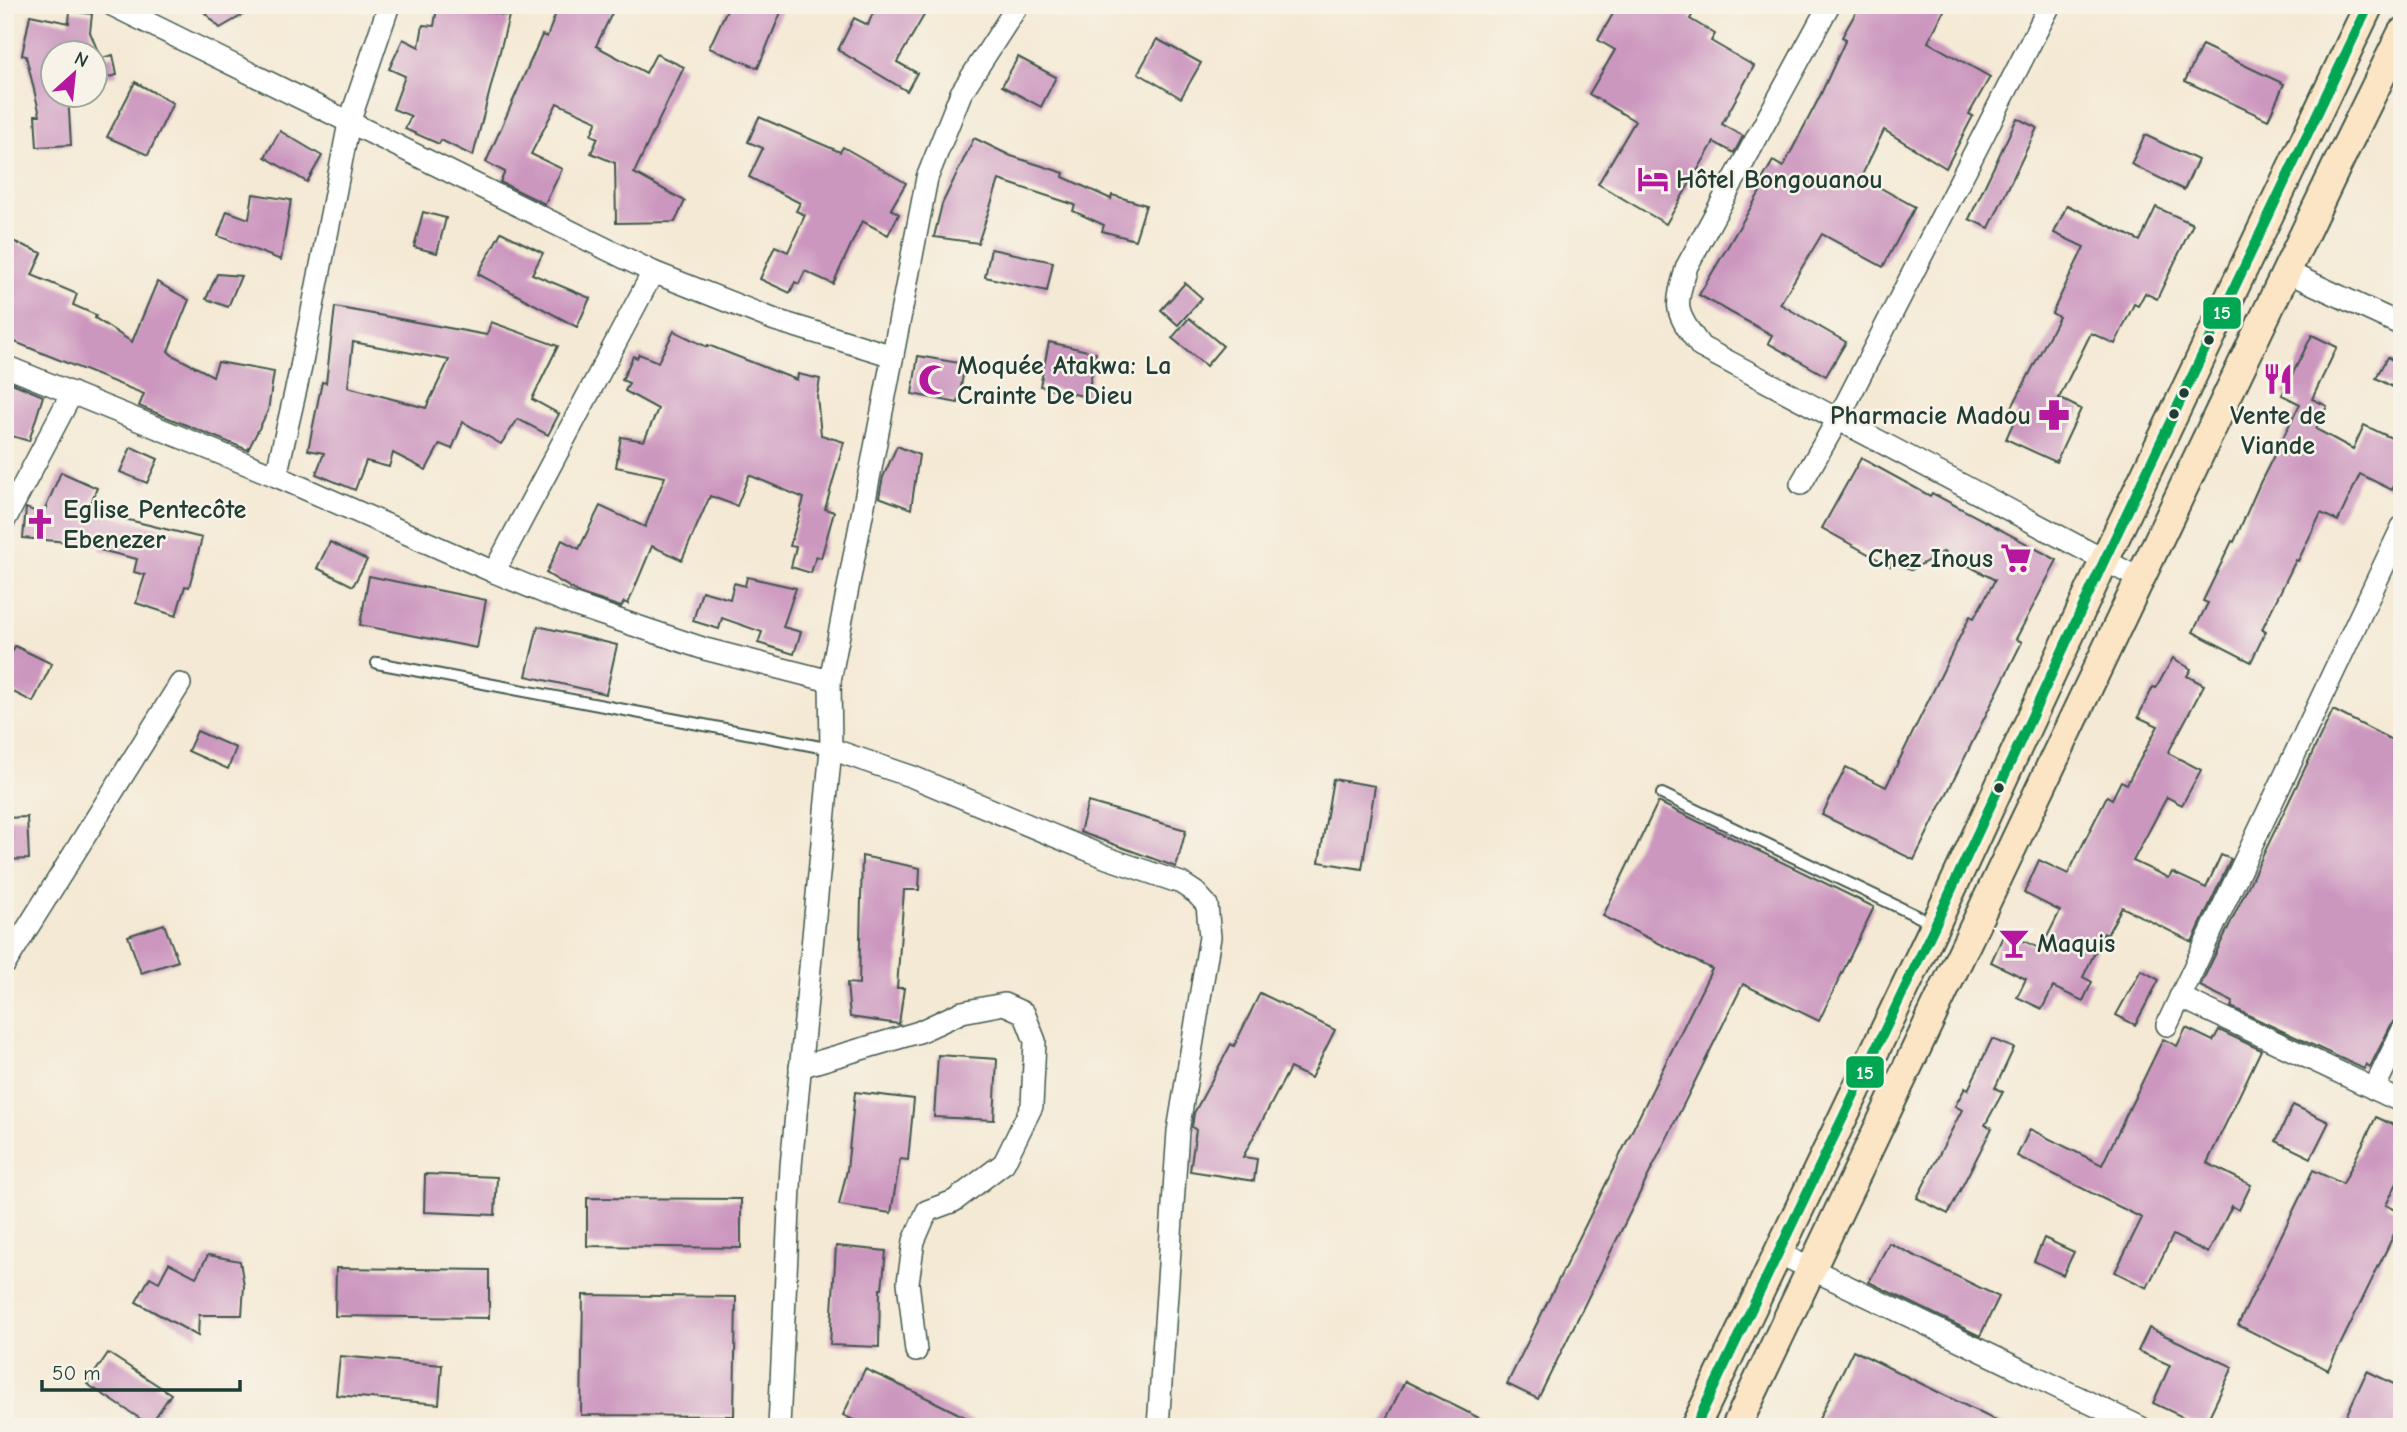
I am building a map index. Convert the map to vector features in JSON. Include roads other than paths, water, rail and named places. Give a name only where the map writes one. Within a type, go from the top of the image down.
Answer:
[{"type":"main road","points":[[1695,1427],[2369,5]]},
{"type":"main road","points":[[1736,1427],[2402,33]]},
{"type":"street","points":[[112,5],[653,272],[775,320],[893,356]]},
{"type":"street","points":[[276,476],[301,367],[349,123],[389,5]]},
{"type":"street","points":[[779,1427],[791,1166],[831,748],[830,681],[927,178],[961,93],[1018,5]]},
{"type":"street","points":[[1829,5],[1687,265],[1678,295],[1679,317],[1700,347],[2140,579]]},
{"type":"street","points":[[1801,484],[1838,419],[2050,5]]},
{"type":"street","points":[[494,572],[653,272]]},
{"type":"street","points":[[2287,272],[2402,325]]},
{"type":"street","points":[[5,366],[276,476],[574,605],[705,649],[830,681]]},
{"type":"street","points":[[5,520],[72,393]]},
{"type":"street","points":[[2167,1025],[2402,527]]},
{"type":"street","points":[[5,964],[180,684]]},
{"type":"street","points":[[831,748],[913,777],[1107,858],[1181,883],[1207,905],[1210,937],[1178,1130],[1158,1427]]},
{"type":"street","points":[[2179,998],[2402,1102]]},
{"type":"street","points":[[800,1067],[919,1031],[962,1012],[1004,1004],[1024,1013],[1035,1041],[1032,1107],[1004,1163],[954,1201],[927,1211],[914,1241],[908,1282],[916,1351]]},
{"type":"street","points":[[2374,1089],[2402,1031]]},
{"type":"street","points":[[1778,1253],[2140,1427]]},
{"type":"lane","points":[[377,663],[831,748]]},
{"type":"lane","points":[[1662,794],[1935,925]]},
{"type":"place","name":"Hôtel Bongouanou","points":[[1653,179]]},
{"type":"place","name":"Vente de Viande","points":[[2278,379]]},
{"type":"place","name":"Moquée Atakwa: La Crainte De Dieu","points":[[934,380]]},
{"type":"place","name":"Pharmacie Madou","points":[[2054,415]]},
{"type":"place","name":"Eglise Pentecôte Ebenezer","points":[[40,524]]},
{"type":"place","name":"Chez Inous","points":[[2016,558]]},
{"type":"place","name":"Maquis","points":[[2014,943]]}]
